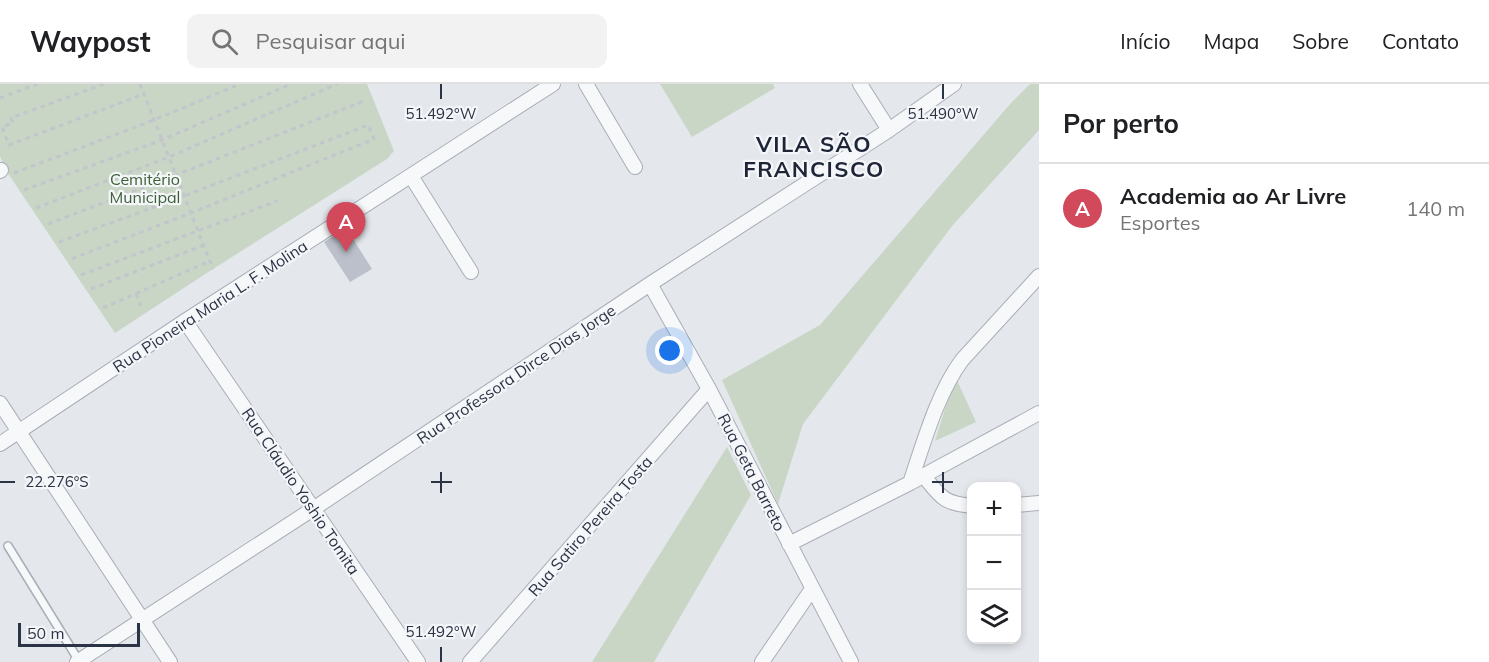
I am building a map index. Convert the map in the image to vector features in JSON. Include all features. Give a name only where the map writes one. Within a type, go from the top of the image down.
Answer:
[{"type":"street","name":"Rua Pioneira Maria L. F. Molina","points":[[0,444],[185,321],[553,84]]},
{"type":"street","points":[[586,84],[635,167]]},
{"type":"street","points":[[860,84],[889,130]]},
{"type":"street","name":"Rua Professora Dirce Dias Jorge","points":[[78,661],[313,509],[650,284],[889,130],[954,84]]},
{"type":"street","points":[[411,176],[471,272]]},
{"type":"street","points":[[910,483],[951,374],[1039,276]]},
{"type":"street","name":"Rua Geta Barreto","points":[[650,284],[709,389],[851,662]]},
{"type":"street","name":"Rua Cláudio Yoshio Tomita","points":[[185,321],[418,662]]},
{"type":"street","name":"Rua Satiro Pereira Tosta","points":[[470,662],[709,389]]},
{"type":"street","points":[[0,403],[170,662]]},
{"type":"street","points":[[789,544],[910,483],[1039,413]]},
{"type":"street","points":[[923,475],[943,499],[967,505]]},
{"type":"street","points":[[1021,505],[1039,503]]},
{"type":"street","points":[[762,662],[812,589]]},
{"type":"lane","points":[[8,546],[78,661]]},
{"type":"path","points":[[0,98],[37,84]]},
{"type":"path","points":[[104,84],[11,118],[13,123],[2,127],[9,145],[144,94]]},
{"type":"path","points":[[140,84],[213,269]]},
{"type":"path","points":[[4,171],[154,120],[240,84]]},
{"type":"path","points":[[24,190],[162,140],[291,84]]},
{"type":"path","points":[[36,208],[169,158],[337,84]]},
{"type":"path","points":[[48,224],[364,101]]},
{"type":"path","points":[[59,242],[368,125],[374,139],[71,259]]},
{"type":"path","points":[[81,275],[277,201]]},
{"type":"path","points":[[91,289],[204,245]]},
{"type":"path","points":[[103,308],[210,261]]},
{"type":"path","points":[[136,294],[141,306]]},
{"type":"green space","name":"Cemitério Municipal","points":[[0,84],[367,84],[394,151],[387,159],[115,333],[5,169],[0,156]]},
{"type":"green space","points":[[660,84],[773,84],[775,88],[692,137]]},
{"type":"green space","points":[[1030,84],[1039,84],[1039,130],[952,226],[803,424],[778,504],[722,380],[820,325],[1011,103]]},
{"type":"green space","points":[[955,376],[976,422],[935,441]]},
{"type":"green space","points":[[727,447],[751,495],[654,662],[592,662]]},
{"type":"building","points":[[346,228],[372,269],[350,282],[324,242]]},
{"type":"place","name":"Academia ao Ar Livre","points":[[346,252]]},
{"type":"district","name":"VILA SÃO FRANCISCO","points":[[814,156]]}]
